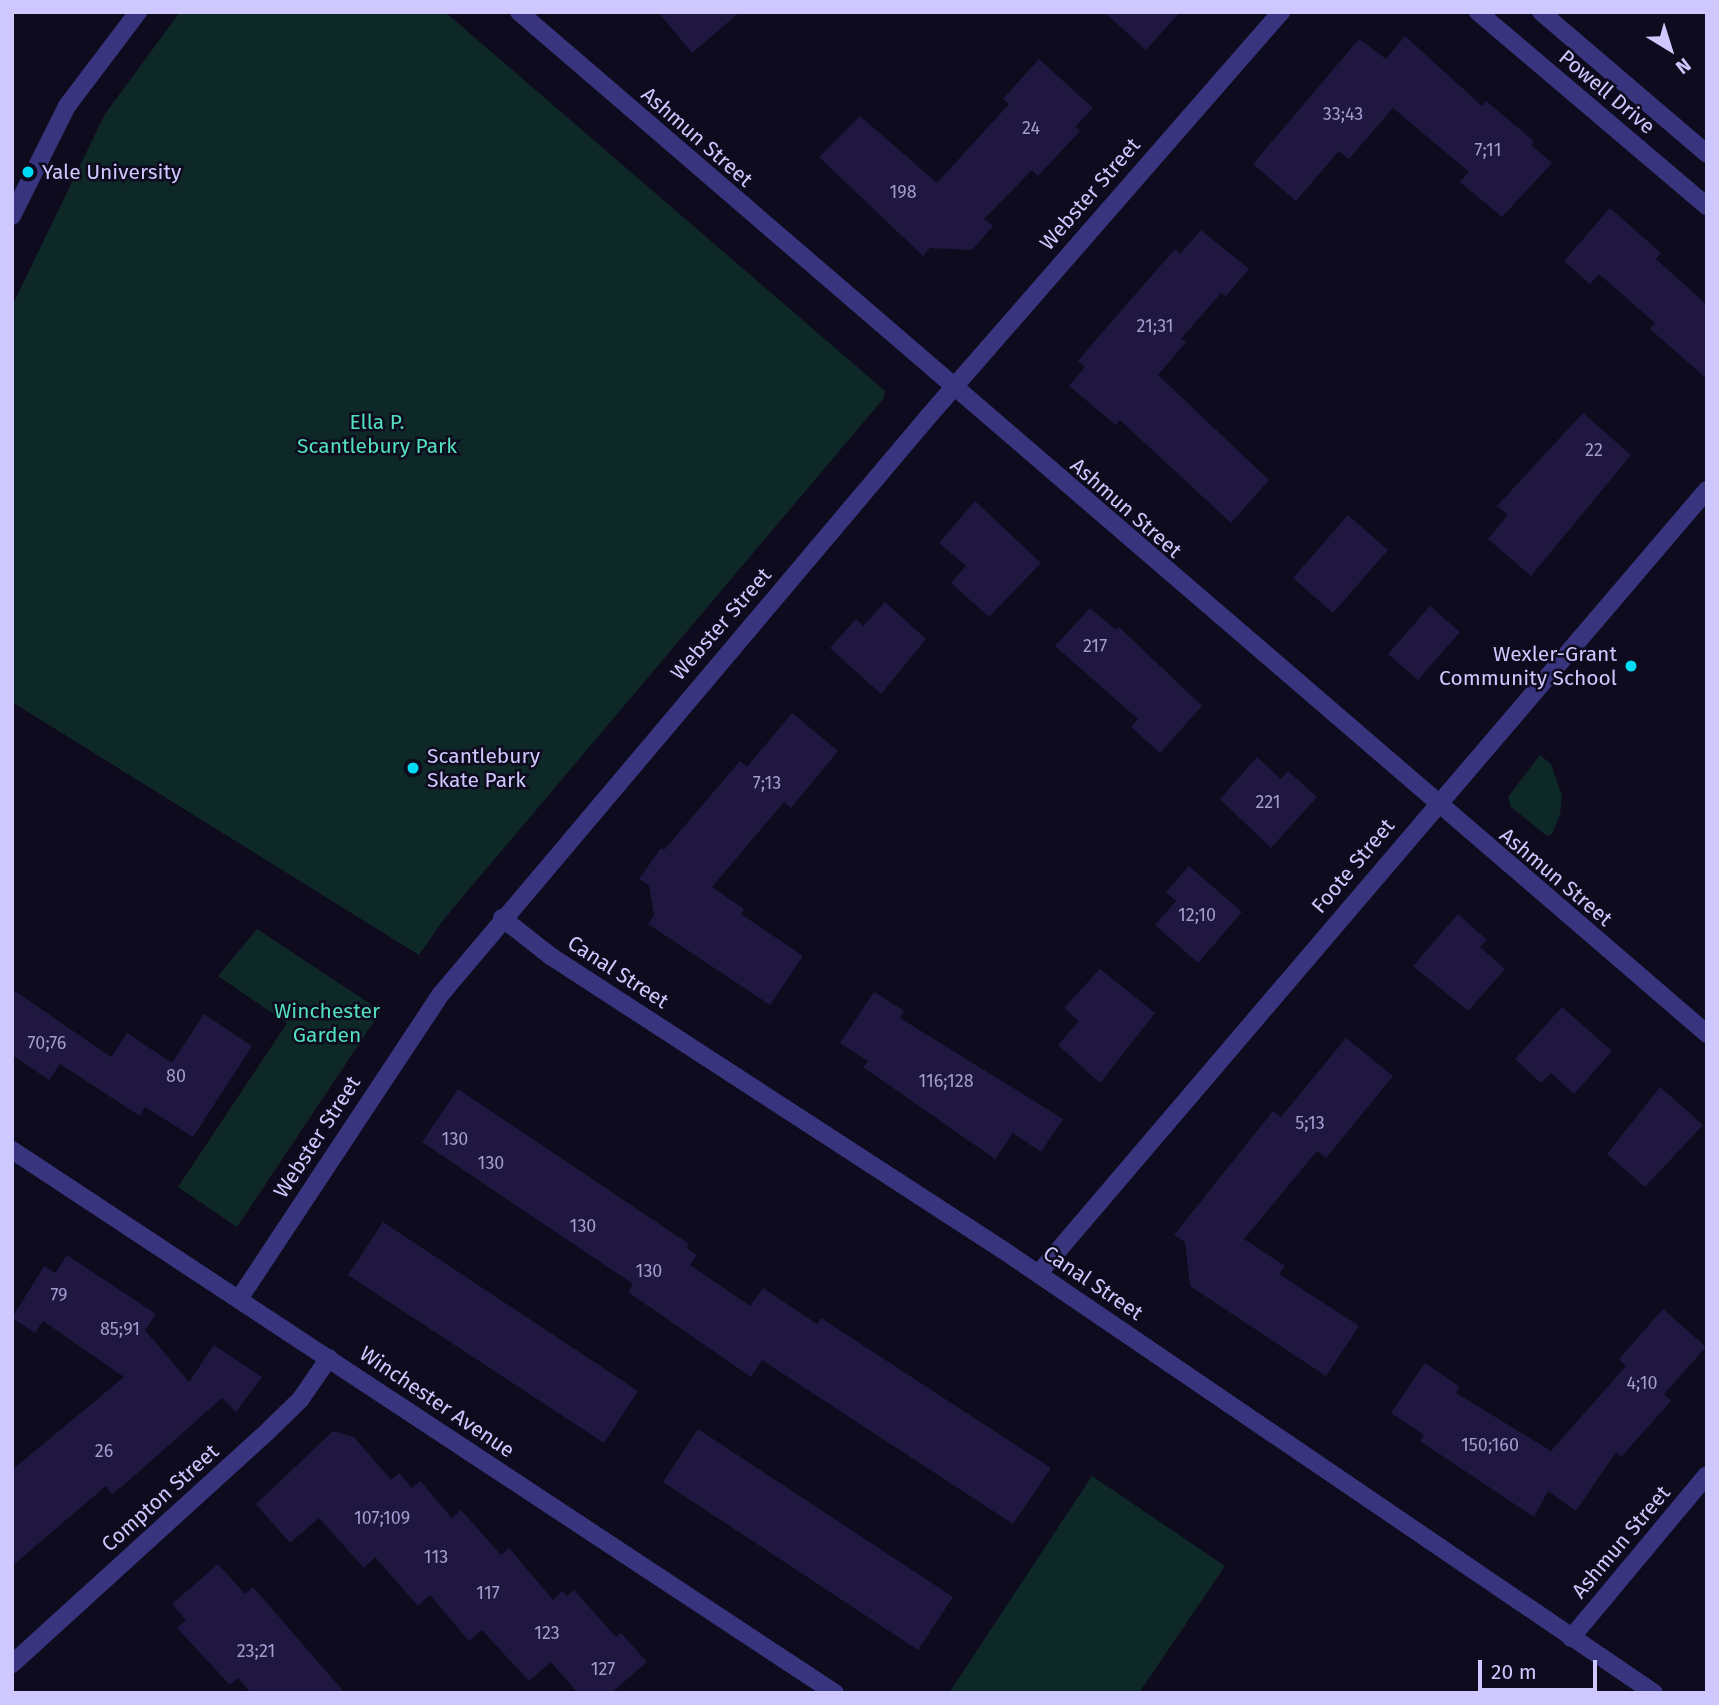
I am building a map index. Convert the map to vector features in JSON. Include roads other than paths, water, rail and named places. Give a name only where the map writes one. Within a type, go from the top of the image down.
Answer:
[{"type":"street","points":[[12,216],[67,106],[138,12]]},
{"type":"street","name":"Ashmun Street","points":[[519,12],[952,389],[1707,1034]]},
{"type":"street","name":"Webster Street","points":[[239,1299],[440,993],[952,389],[1281,12]]},
{"type":"street","name":"Powell Drive","points":[[1478,12],[1707,206]]},
{"type":"street","name":"Powell Drive","points":[[1541,12],[1707,154]]},
{"type":"street","name":"Foote Street","points":[[1038,1274],[1435,804],[1707,490]]},
{"type":"street","name":"Canal Street","points":[[502,918],[552,957],[1038,1274],[1654,1693]]},
{"type":"street","name":"Winchester Avenue","points":[[12,1150],[835,1693]]},
{"type":"street","name":"Compton Street","points":[[12,1664],[269,1430],[300,1400],[330,1358]]},
{"type":"street","name":"Ashmun Street","points":[[1570,1638],[1707,1475]]},
{"type":"place","name":"Yale University","points":[[28,172]]},
{"type":"place","name":"Wexler-Grant Community School","points":[[1631,666]]},
{"type":"place","name":"Scantlebury Skate Park","points":[[413,768]]},
{"type":"park label","name":"Ella P. Scantlebury Park","points":[[377,434]]},
{"type":"park label","name":"Winchester Garden","points":[[327,1023]]}]
